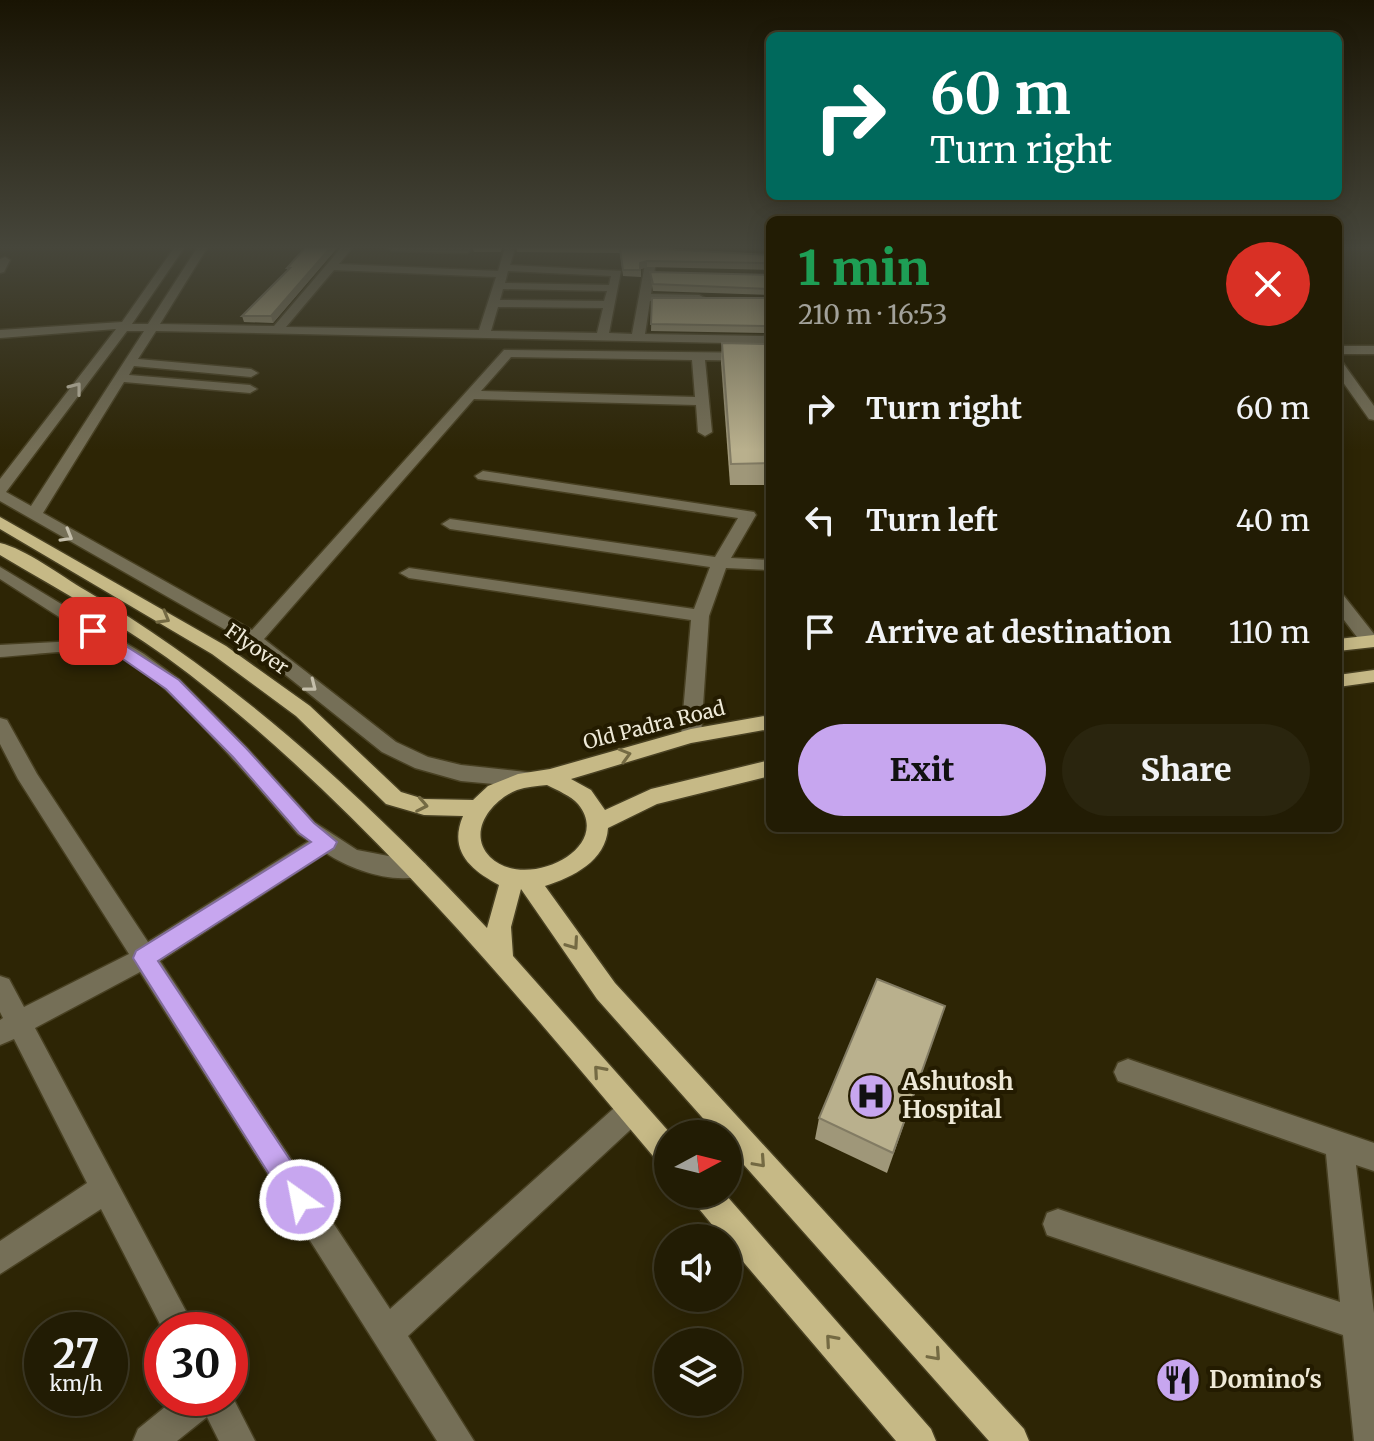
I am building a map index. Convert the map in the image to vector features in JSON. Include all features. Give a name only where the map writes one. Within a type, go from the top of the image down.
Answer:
[{"type":"main road","name":"Flyover","points":[[0,522],[219,650],[303,711],[394,798],[424,807],[477,808]]},
{"type":"main road","points":[[0,548],[193,668],[274,733],[451,901],[654,1136]]},
{"type":"main road","points":[[1342,645],[1372,641]]},
{"type":"main road","points":[[1342,680],[1374,676]]},
{"type":"main road","name":"Old Padra Road","points":[[539,778],[691,736],[766,723]]},
{"type":"main road","points":[[600,822],[651,797],[766,769]]},
{"type":"main road","points":[[539,778],[584,793],[595,806],[600,822],[597,839],[587,855],[571,868],[550,877],[521,879],[487,869],[474,856],[468,841],[469,824],[477,808],[490,795],[508,785],[539,778]]},
{"type":"main road","points":[[501,960],[497,936],[500,907],[521,879]]},
{"type":"main road","points":[[521,879],[606,991],[1012,1441]]},
{"type":"main road","points":[[717,1208],[919,1441]]},
{"type":"street","points":[[0,489],[132,315]]},
{"type":"street","points":[[33,516],[160,315]]},
{"type":"street","points":[[277,330],[290,315]]},
{"type":"street","points":[[484,334],[489,315]]},
{"type":"street","points":[[602,336],[607,315]]},
{"type":"street","points":[[639,330],[641,315]]},
{"type":"street","points":[[0,334],[152,328],[602,336],[639,330],[766,326]]},
{"type":"street","points":[[0,346],[122,330]]},
{"type":"street","points":[[639,330],[766,340]]},
{"type":"street","points":[[1342,350],[1374,350]]},
{"type":"street","points":[[253,640],[508,353],[766,357]]},
{"type":"street","points":[[698,356],[705,432]]},
{"type":"street","points":[[130,362],[251,373]]},
{"type":"street","points":[[1342,372],[1374,416]]},
{"type":"street","points":[[119,378],[250,389]]},
{"type":"street","points":[[469,395],[702,401]]},
{"type":"street","points":[[483,476],[748,515],[720,563],[700,616],[691,736]]},
{"type":"street","points":[[0,495],[253,640],[389,747],[422,763],[448,770],[539,778]]},
{"type":"street","points":[[450,524],[720,563],[766,565]]},
{"type":"street","points":[[0,572],[173,685],[240,753],[306,828],[350,857],[376,865],[417,869]]},
{"type":"street","points":[[409,573],[700,616]]},
{"type":"street","points":[[1342,605],[1372,641]]},
{"type":"street","points":[[0,651],[116,645]]},
{"type":"street","points":[[0,725],[29,779],[457,1441]]},
{"type":"street","points":[[10,1028],[144,958],[326,842]]},
{"type":"street","points":[[0,987],[10,1028],[105,1188],[170,1312]]},
{"type":"street","points":[[1128,1072],[1374,1157]]},
{"type":"street","points":[[387,1334],[632,1110]]},
{"type":"street","points":[[1339,1145],[1366,1326],[1371,1441]]},
{"type":"street","points":[[0,1259],[105,1188]]},
{"type":"street","points":[[1058,1224],[1366,1326]]},
{"type":"street","points":[[150,1441],[181,1416]]},
{"type":"street","points":[[225,1416],[238,1441]]},
{"type":"building","points":[[651,315],[766,315],[765,326],[651,324]]},
{"type":"building","points":[[722,343],[765,344],[766,463],[731,464]]},
{"type":"building","points":[[877,979],[945,1006],[893,1153],[819,1118]]},
{"type":"place","name":"Ashutosh Hospital","points":[[871,1096]]},
{"type":"place","name":"Domino's","points":[[1178,1380]]},
{"type":"route","points":[[93,631],[173,685],[240,753],[306,828],[326,842],[144,958],[300,1200]]}]
